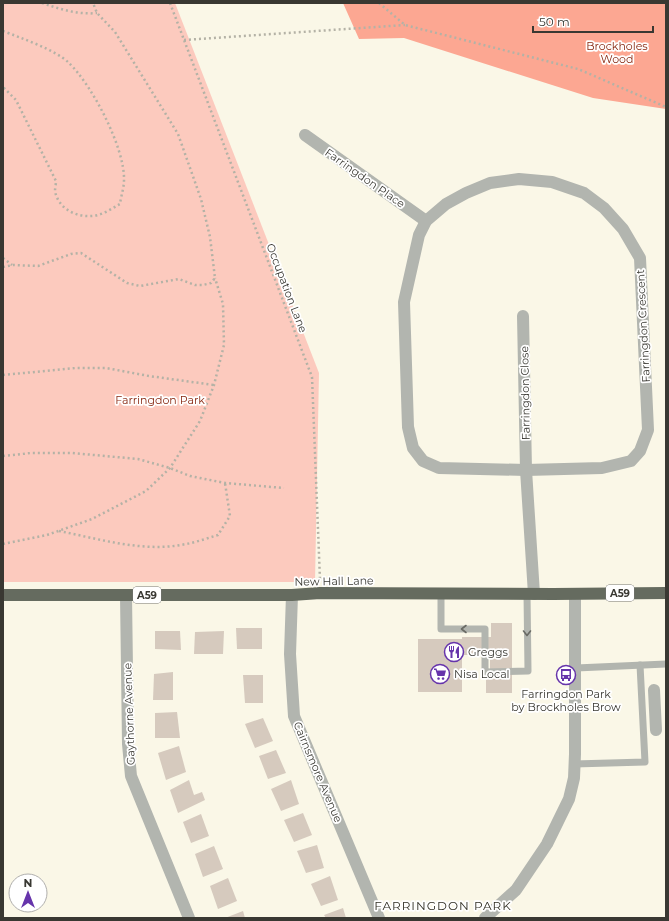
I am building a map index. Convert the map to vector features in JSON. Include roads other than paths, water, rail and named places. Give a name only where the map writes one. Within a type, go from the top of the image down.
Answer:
[{"type":"highway","name":"New Hall Lane","points":[[3,595],[666,593]]},
{"type":"street","name":"Farringdon Place","points":[[305,135],[426,221]]},
{"type":"street","name":"Farringdon Crescent","points":[[519,179],[552,182],[584,193],[604,208],[624,229],[640,258],[648,430],[640,451],[631,461],[602,468],[526,470],[439,468],[423,461],[413,448],[408,427],[404,302],[420,235],[426,221],[446,204],[466,193],[490,183],[519,179]]},
{"type":"street","name":"Farringdon Close","points":[[523,316],[526,470]]},
{"type":"street","points":[[526,470],[531,594]]},
{"type":"street","name":"Gaythorne Avenue","points":[[126,594],[128,744],[131,776],[189,918]]},
{"type":"street","name":"Cairnsmore Avenue","points":[[292,594],[290,654],[294,716],[379,918]]},
{"type":"street","points":[[485,918],[516,890],[547,844],[569,799],[574,778],[576,723],[575,594]]},
{"type":"street","points":[[654,690],[660,711],[656,730]]},
{"type":"lane","points":[[441,593],[441,630],[485,630],[485,672],[528,671],[531,594]]},
{"type":"lane","points":[[576,668],[666,664]]},
{"type":"lane","points":[[574,764],[645,762],[640,665]]},
{"type":"place","name":"Greggs","points":[[454,652]]},
{"type":"place","name":"Nisa Local","points":[[440,674]]},
{"type":"place","name":"Farringdon Park by Brockholes Brow","points":[[566,675]]},
{"type":"district","name":"FARRINGDON PARK","points":[[443,905]]},
{"type":"park label","name":"Brockholes Wood","points":[[617,52]]},
{"type":"park label","name":"Farringdon Park","points":[[160,400]]}]
